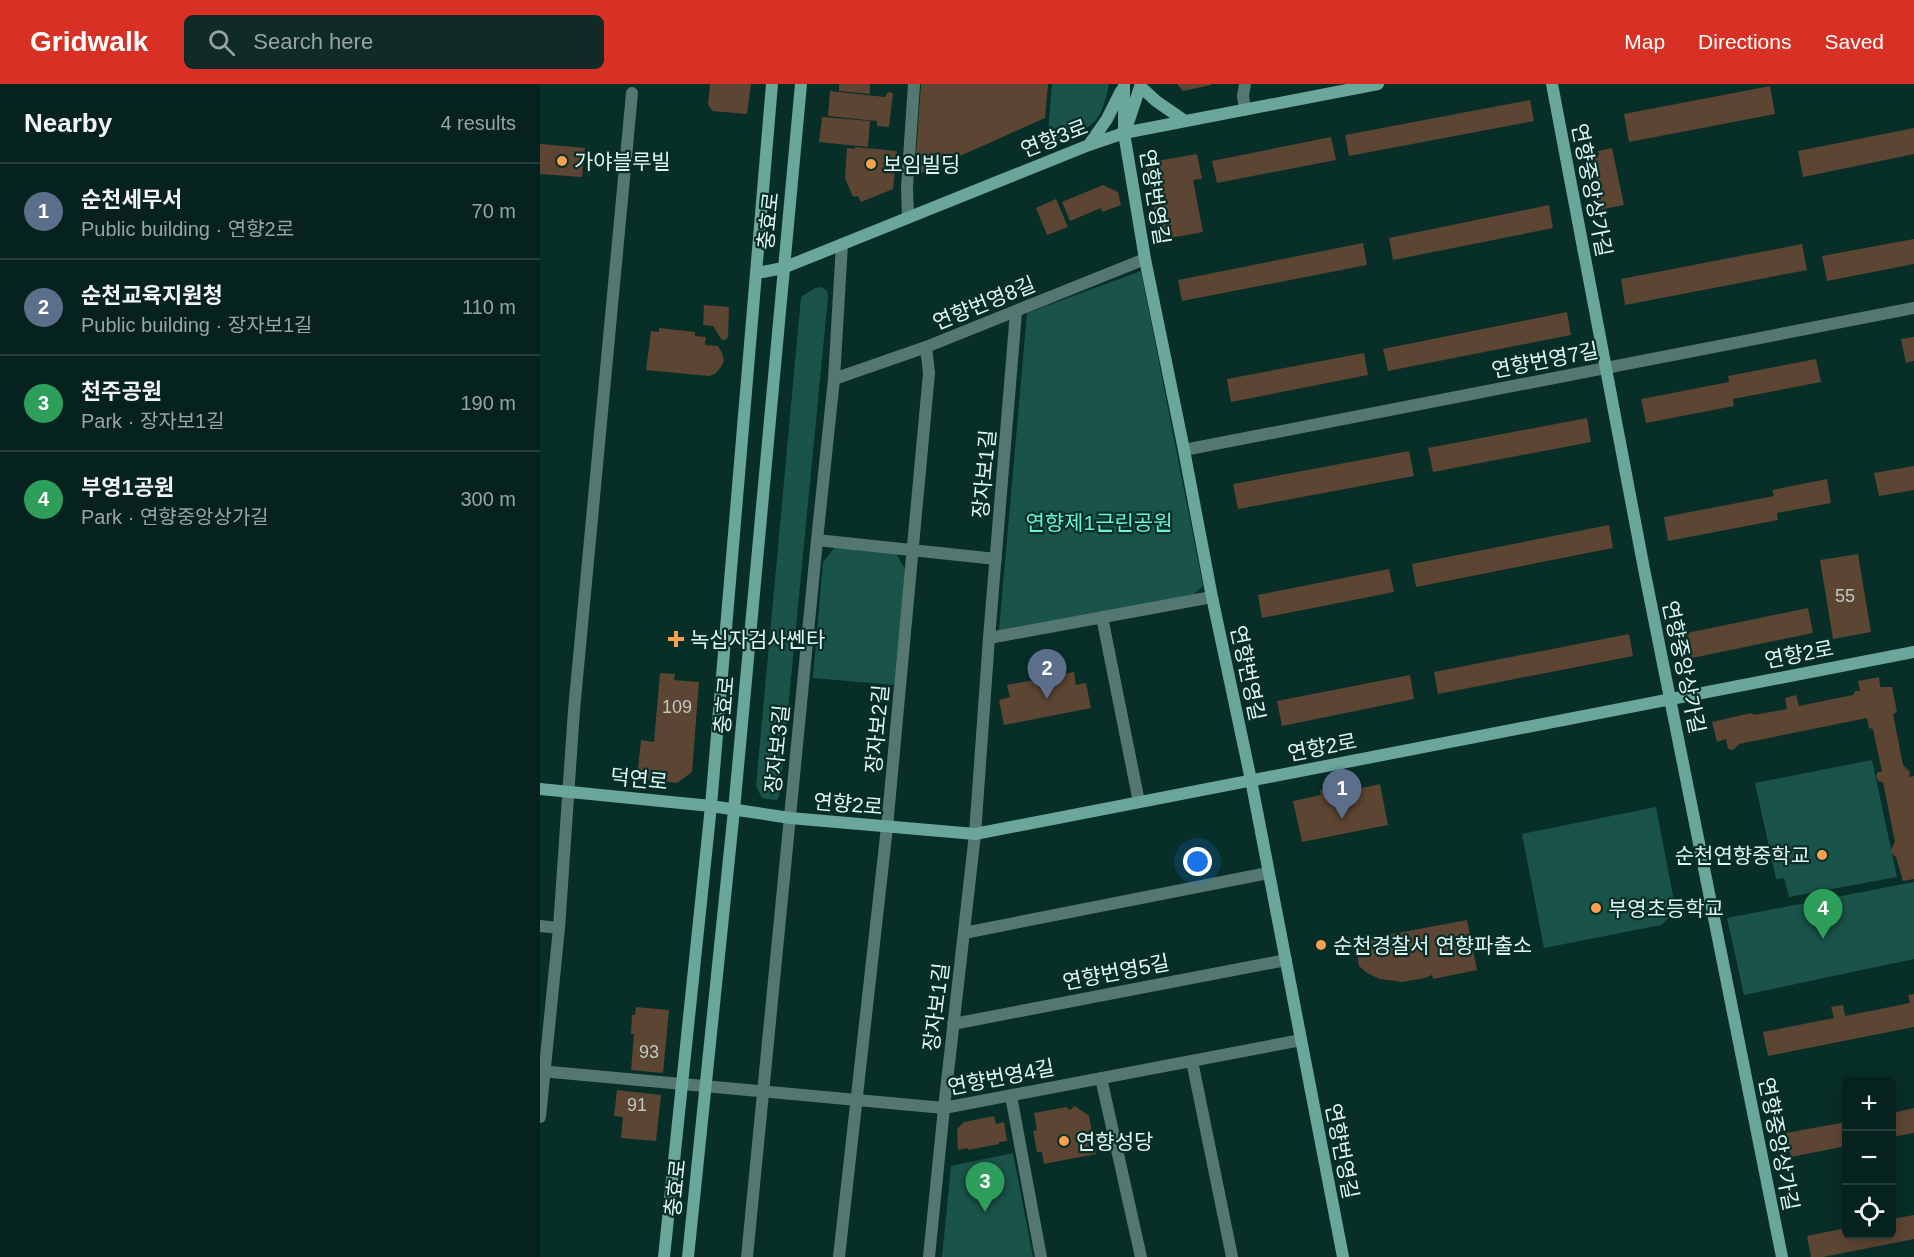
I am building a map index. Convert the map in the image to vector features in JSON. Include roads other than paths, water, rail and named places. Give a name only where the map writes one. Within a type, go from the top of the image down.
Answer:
[{"type":"street","name":"충효로","points":[[664,1257],[711,806],[772,84]]},
{"type":"street","name":"충효로","points":[[688,1257],[734,810],[801,84]]},
{"type":"street","points":[[908,217],[907,187],[914,84]]},
{"type":"street","points":[[1245,84],[1243,96],[1245,110]]},
{"type":"street","name":"연향3로","points":[[757,273],[783,268],[1124,133],[1378,84]]},
{"type":"street","name":"연향중앙상가길","points":[[1552,84],[1644,569],[1782,1257]]},
{"type":"street","points":[[1141,85],[1156,101],[1185,121]]},
{"type":"street","name":"연향번영길","points":[[1124,133],[1141,85]]},
{"type":"street","points":[[1089,145],[1107,119],[1124,86]]},
{"type":"street","name":"연향번영길","points":[[1124,86],[1124,133],[1145,259],[1251,780],[1343,1257]]},
{"type":"street","points":[[540,1117],[559,928],[574,710],[632,93]]},
{"type":"street","name":"장자보3길","points":[[747,1257],[834,379],[842,244]]},
{"type":"street","name":"연향번영8길","points":[[834,379],[926,347],[1145,259]]},
{"type":"street","name":"연향번영7길","points":[[1184,450],[1914,308]]},
{"type":"street","name":"장자보1길","points":[[929,1257],[975,834],[1016,312]]},
{"type":"street","name":"장자보2길","points":[[839,1257],[887,827],[929,373],[926,347]]},
{"type":"street","points":[[817,540],[996,559]]},
{"type":"street","points":[[989,639],[1212,597]]},
{"type":"street","points":[[1102,617],[1139,802]]},
{"type":"street","name":"연향2로","points":[[734,810],[790,818],[975,834],[1914,652]]},
{"type":"street","name":"덕연로","points":[[540,789],[734,810]]},
{"type":"street","points":[[964,933],[1268,873]]},
{"type":"street","points":[[540,926],[559,928]]},
{"type":"street","name":"연향번영5길","points":[[953,1024],[1286,960]]},
{"type":"street","name":"연향번영4길","points":[[543,1072],[944,1108],[1301,1040]]},
{"type":"street","points":[[1192,1061],[1232,1257]]},
{"type":"street","points":[[1101,1078],[1140,1257]]},
{"type":"street","points":[[1011,1096],[1041,1257]]},
{"type":"place","name":"가야블루빌","points":[[562,161]]},
{"type":"place","name":"보임빌딩","points":[[871,164]]},
{"type":"place","name":"녹십자검사쎈타","points":[[676,639]]},
{"type":"place","name":"순천교육지원청","points":[[1047,699]]},
{"type":"place","name":"순천세무서","points":[[1342,819]]},
{"type":"place","name":"순천연향중학교","points":[[1822,855]]},
{"type":"place","name":"부영초등학교","points":[[1596,908]]},
{"type":"place","name":"부영1공원","points":[[1823,939]]},
{"type":"place","name":"순천경찰서 연향파출소","points":[[1321,945]]},
{"type":"place","name":"연향성당","points":[[1064,1141]]},
{"type":"place","name":"천주공원","points":[[985,1212]]},
{"type":"park label","name":"연향제1근린공원","points":[[1099,522]]}]
